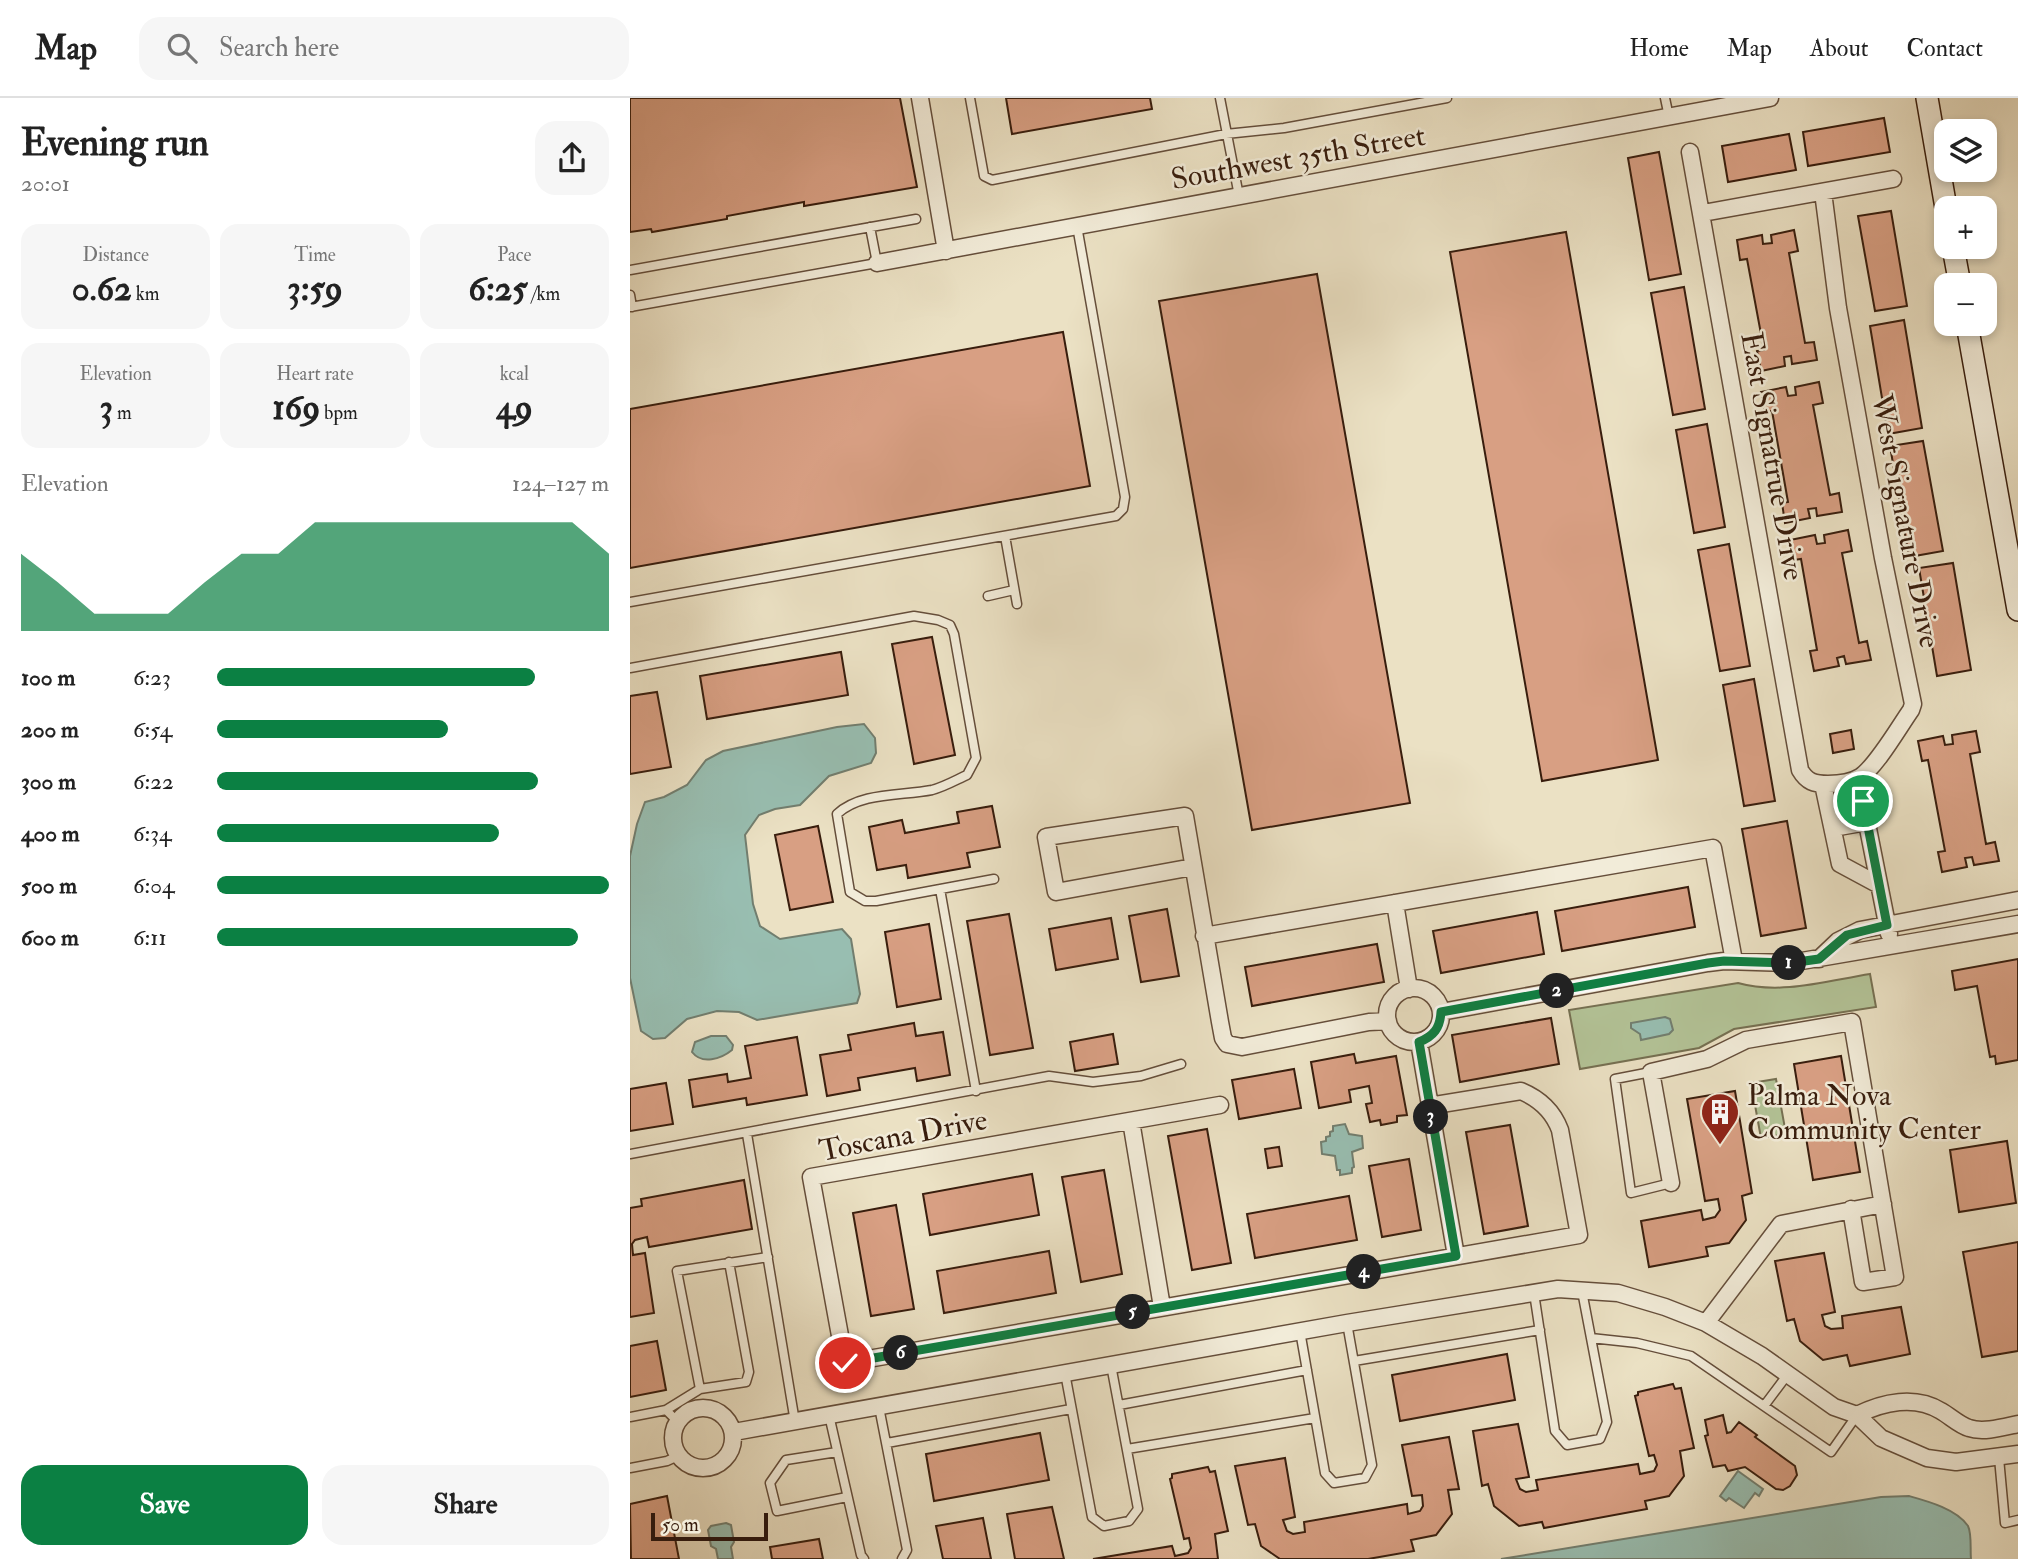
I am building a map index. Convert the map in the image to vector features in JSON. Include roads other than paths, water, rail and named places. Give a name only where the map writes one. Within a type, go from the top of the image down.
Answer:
[{"type":"main road","points":[[1927,98],[1944,196]]},
{"type":"main road","points":[[1969,336],[2018,610]]},
{"type":"street","points":[[920,98],[946,251]]},
{"type":"street","name":"Southwest 35th Street","points":[[877,263],[1770,98]]},
{"type":"street","name":"East Signatrue Drive","points":[[1690,152],[1703,213],[1800,770],[1805,779],[1823,784]]},
{"type":"street","points":[[1703,213],[1893,179]]},
{"type":"street","name":"West Signature Drive","points":[[1823,192],[1838,308],[1883,558],[1913,704],[1869,769],[1858,778]]},
{"type":"street","points":[[1880,885],[1840,864],[1823,784],[1858,778],[1880,885],[1891,946]]},
{"type":"street","points":[[1193,867],[1056,892],[1046,837],[1185,816],[1204,936],[1223,1038],[1227,1044],[1242,1046],[1388,1021]]},
{"type":"street","points":[[1833,828],[1867,822]]},
{"type":"street","points":[[1204,936],[1713,848],[1734,961]]},
{"type":"street","points":[[1819,959],[1847,935],[2018,900]]},
{"type":"street","points":[[1395,903],[1409,989]]},
{"type":"street","points":[[1441,1012],[1696,965],[1734,961],[1790,963],[2018,924]]},
{"type":"street","points":[[1409,989],[1427,992],[1434,997],[1441,1012],[1436,1031],[1419,1042],[1408,1042],[1399,1038],[1388,1021],[1388,1013],[1395,997],[1409,989]]},
{"type":"street","points":[[1671,1183],[1651,1072],[1707,1059],[1746,1040],[1852,1022],[1895,1277],[1863,1282],[1851,1209]]},
{"type":"street","points":[[1419,1042],[1456,1256]]},
{"type":"street","name":"Toscana Drive","points":[[1220,1105],[811,1177],[845,1363],[1579,1235],[1560,1130],[1556,1117],[1550,1110],[1521,1091],[1429,1106]]},
{"type":"street","points":[[1131,1121],[1162,1307]]},
{"type":"street","points":[[1706,1323],[1781,1224],[1883,1204]]},
{"type":"street","points":[[734,1433],[1300,1331],[1558,1289],[1618,1293],[1665,1307],[1724,1331],[1834,1407],[1857,1415],[1881,1438],[1927,1458],[1956,1462],[2018,1454]]},
{"type":"street","points":[[1857,1415],[1872,1408],[1912,1400],[1937,1409],[1969,1429],[1993,1429],[2018,1424]]},
{"type":"street","points":[[694,1409],[715,1410],[730,1423],[734,1433],[730,1453],[715,1467],[694,1468],[678,1455],[673,1444],[672,1416],[694,1409]]},
{"type":"street","points":[[1993,1429],[1999,1458]]},
{"type":"lane","points":[[971,98],[984,176],[992,180],[1226,134],[1283,128],[1447,98]]},
{"type":"lane","points":[[1220,98],[1239,196]]},
{"type":"lane","points":[[1665,98],[1669,117]]},
{"type":"lane","points":[[630,270],[916,219]]},
{"type":"lane","points":[[630,602],[1116,516],[1123,509],[1125,497],[1077,226]]},
{"type":"lane","points":[[630,295],[631,307],[877,263],[870,227]]},
{"type":"lane","points":[[1005,536],[1017,604]]},
{"type":"lane","points":[[988,596],[1014,590]]},
{"type":"lane","points":[[630,668],[914,616],[950,625],[954,634],[976,758],[967,775],[934,789],[846,805],[837,814],[850,892],[865,901],[876,901],[994,880]]},
{"type":"lane","points":[[940,889],[976,1091]]},
{"type":"lane","points":[[630,1154],[1049,1076],[1093,1082],[1141,1076],[1181,1065]]},
{"type":"lane","points":[[1651,1072],[1615,1079],[1631,1193],[1671,1183]]},
{"type":"lane","points":[[747,1134],[795,1422]]},
{"type":"lane","points":[[700,1389],[677,1271],[768,1256]]},
{"type":"lane","points":[[630,1417],[672,1416],[700,1389],[746,1382],[749,1373],[729,1262]]},
{"type":"lane","points":[[1534,1293],[1555,1431],[1567,1445],[1600,1439],[1607,1422],[1582,1290]]},
{"type":"lane","points":[[1300,1331],[1325,1473],[1334,1483],[1365,1478],[1372,1465],[1347,1323]]},
{"type":"lane","points":[[1354,1361],[1540,1329]]},
{"type":"lane","points":[[1591,1338],[1637,1343],[1691,1356],[1831,1452],[1857,1415]]},
{"type":"lane","points":[[1065,1373],[1092,1517],[1104,1526],[1129,1521],[1138,1509],[1111,1365]]},
{"type":"lane","points":[[1119,1405],[1307,1370]]},
{"type":"lane","points":[[1764,1406],[1788,1374]]},
{"type":"lane","points":[[879,1406],[907,1550],[902,1559]]},
{"type":"lane","points":[[887,1443],[1071,1409]]},
{"type":"lane","points":[[829,1415],[860,1555],[864,1559]]},
{"type":"lane","points":[[1127,1449],[1315,1418]]},
{"type":"lane","points":[[837,1452],[786,1460],[770,1483],[778,1511],[847,1497]]},
{"type":"lane","points":[[630,1468],[667,1461],[678,1455]]},
{"type":"lane","points":[[1999,1458],[2006,1523],[2018,1520]]},
{"type":"water","points":[[864,724],[875,738],[876,753],[871,763],[829,776],[800,805],[759,815],[745,835],[753,904],[760,926],[780,939],[842,929],[851,939],[860,994],[857,1003],[757,1020],[739,1012],[717,1011],[687,1019],[665,1038],[653,1039],[641,1031],[630,978],[630,856],[645,802],[664,797],[687,785],[706,760],[723,751],[837,727]]},
{"type":"water","points":[[1665,1017],[1670,1019],[1673,1030],[1669,1034],[1641,1040],[1640,1034],[1631,1028],[1631,1023]]},
{"type":"water","points":[[711,1036],[726,1036],[733,1045],[732,1050],[712,1059],[696,1056],[692,1052],[695,1042]]},
{"type":"water","points":[[1345,1124],[1349,1134],[1362,1136],[1363,1148],[1352,1152],[1352,1173],[1340,1175],[1335,1156],[1322,1154],[1321,1142],[1330,1136],[1333,1126]]},
{"type":"water","points":[[1738,1471],[1763,1489],[1759,1496],[1755,1493],[1744,1508],[1729,1498],[1726,1501],[1720,1496]]},
{"type":"water","points":[[1909,1496],[1941,1506],[1963,1520],[1969,1529],[1971,1559],[1501,1559],[1881,1497]]},
{"type":"water","points":[[726,1523],[731,1525],[733,1559],[718,1559],[716,1549],[711,1546],[708,1530],[711,1526]]},
{"type":"place","name":"Palma Nova Community Center","points":[[1720,1146]]}]
